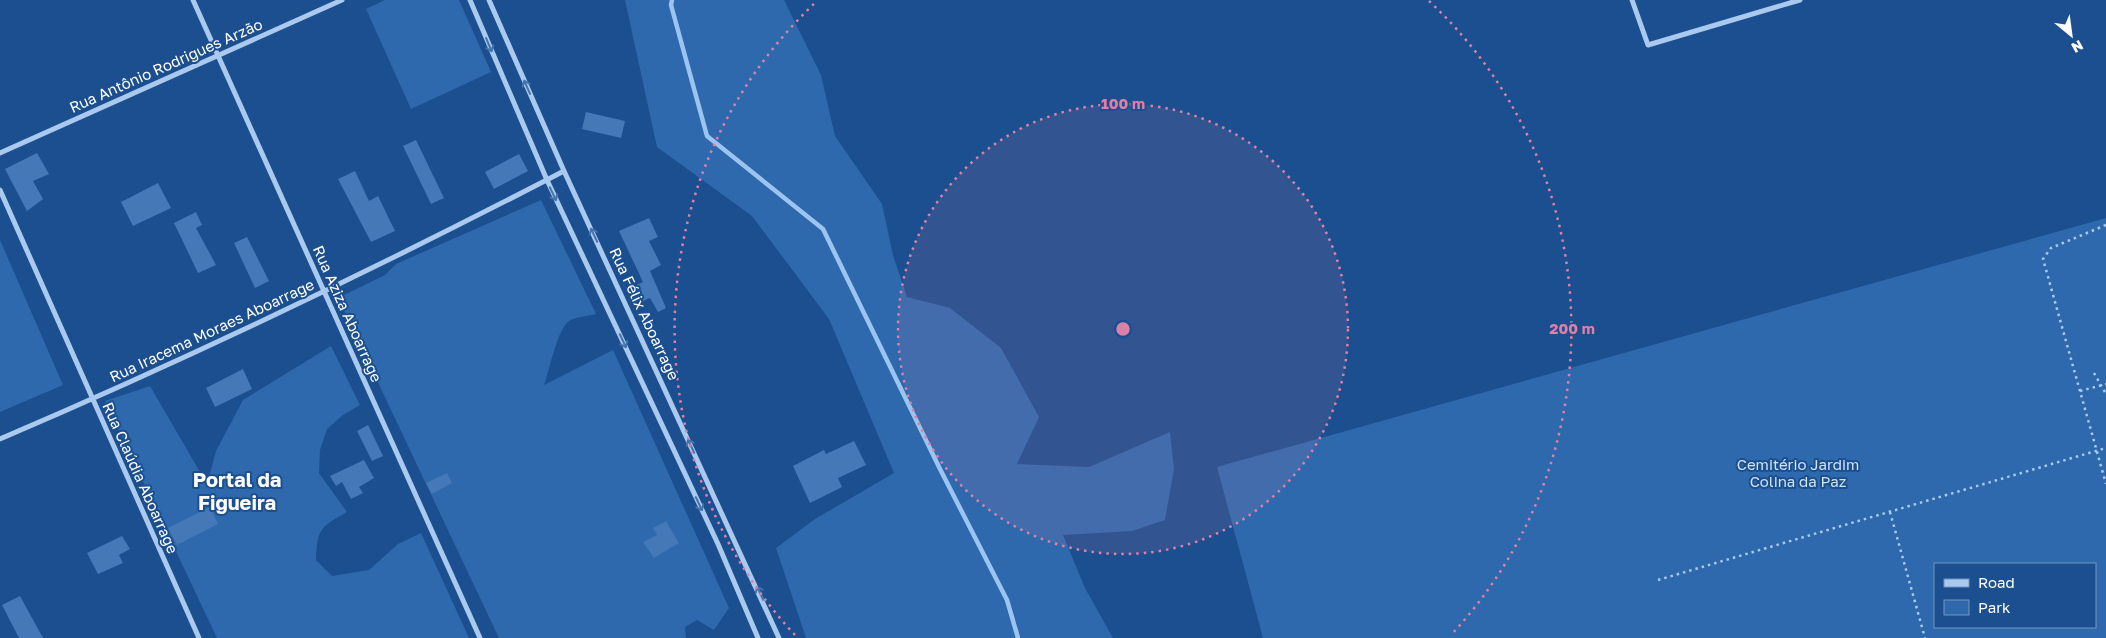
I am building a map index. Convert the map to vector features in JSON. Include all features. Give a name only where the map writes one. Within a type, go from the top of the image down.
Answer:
[{"type":"street","name":"Rua Aziza Aboarrage","points":[[193,0],[323,293],[480,638]]},
{"type":"street","name":"Rua Antônio Rodrigues Arzão","points":[[0,153],[342,0]]},
{"type":"street","name":"Rua Félix Aboarrage","points":[[470,0],[547,180],[718,544],[758,638]]},
{"type":"street","name":"Rua Félix Aboarrage","points":[[489,0],[564,171],[779,638]]},
{"type":"street","points":[[1632,0],[1648,45],[1800,0]]},
{"type":"street","name":"Rua Iracema Moraes Aboarrage","points":[[0,439],[92,400],[323,293],[564,171]]},
{"type":"street","name":"Rua Claúdia Aboarrage","points":[[0,190],[199,638]]},
{"type":"path","points":[[2106,224],[2050,248],[2043,259],[2106,484]]},
{"type":"path","points":[[2094,373],[2106,394]]},
{"type":"path","points":[[2080,391],[2106,384]]},
{"type":"path","points":[[1658,580],[2106,448]]},
{"type":"path","points":[[1890,512],[1925,638]]},
{"type":"green space","points":[[385,0],[459,0],[491,72],[411,109],[366,9]]},
{"type":"green space","points":[[625,0],[784,0],[821,75],[835,136],[882,204],[893,255],[907,297],[950,308],[1001,348],[1039,417],[1017,464],[1089,467],[1170,432],[1174,469],[1165,520],[1132,531],[1063,535],[1085,588],[1113,638],[806,638],[776,548],[815,519],[894,473],[829,319],[752,216],[657,147]]},
{"type":"green space","points":[[541,200],[596,314],[569,321],[565,326],[557,341],[544,385],[613,350],[729,608],[714,630],[697,620],[685,627],[686,638],[499,638],[338,298],[385,275],[396,264]]},
{"type":"green space","name":"Cemitério Jardim Colina da Paz","points":[[2106,218],[2106,638],[1263,638],[1217,467]]},
{"type":"green space","points":[[0,240],[63,385],[0,412]]},
{"type":"green space","points":[[331,346],[360,405],[343,415],[327,429],[320,450],[319,473],[347,512],[331,521],[322,530],[319,535],[316,560],[332,576],[369,570],[398,544],[421,533],[469,638],[217,638],[105,401],[150,386],[207,484],[216,451],[243,400]]},
{"type":"building","points":[[586,112],[625,121],[621,138],[582,129]]},
{"type":"building","points":[[416,140],[444,198],[431,204],[403,146]]},
{"type":"building","points":[[37,153],[49,174],[33,181],[43,199],[27,211],[5,169]]},
{"type":"building","points":[[519,154],[528,171],[494,189],[485,172]]},
{"type":"building","points":[[355,171],[369,201],[378,196],[395,231],[371,242],[338,179]]},
{"type":"building","points":[[158,183],[171,208],[133,226],[121,202]]},
{"type":"building","points":[[196,212],[202,225],[196,228],[216,265],[198,273],[174,223]]},
{"type":"building","points":[[649,218],[658,237],[649,241],[661,265],[650,271],[666,308],[658,312],[650,298],[638,303],[632,287],[643,282],[619,231]]},
{"type":"building","points":[[247,237],[269,281],[255,288],[234,243]]},
{"type":"building","points":[[243,369],[252,389],[215,407],[206,388]]},
{"type":"building","points":[[368,425],[383,456],[372,461],[357,431]]},
{"type":"building","points":[[854,441],[866,465],[838,478],[842,487],[810,503],[793,466],[824,450],[826,454]]},
{"type":"building","points":[[364,460],[374,478],[359,487],[363,493],[351,499],[342,482],[336,486],[330,476]]},
{"type":"building","points":[[447,473],[452,483],[432,494],[426,483]]},
{"type":"building","points":[[210,507],[218,524],[177,545],[168,528]]},
{"type":"building","points":[[666,521],[679,543],[654,558],[643,542],[657,535],[653,528]]},
{"type":"building","points":[[122,536],[130,549],[119,555],[123,563],[98,574],[87,553]]},
{"type":"building","points":[[20,596],[43,638],[19,638],[2,605]]},
{"type":"waterway","points":[[672,0],[671,5],[707,136],[823,229],[940,469],[1007,600],[1018,638]]},
{"type":"district","name":"Portal da Figueira","points":[[237,492]]}]
